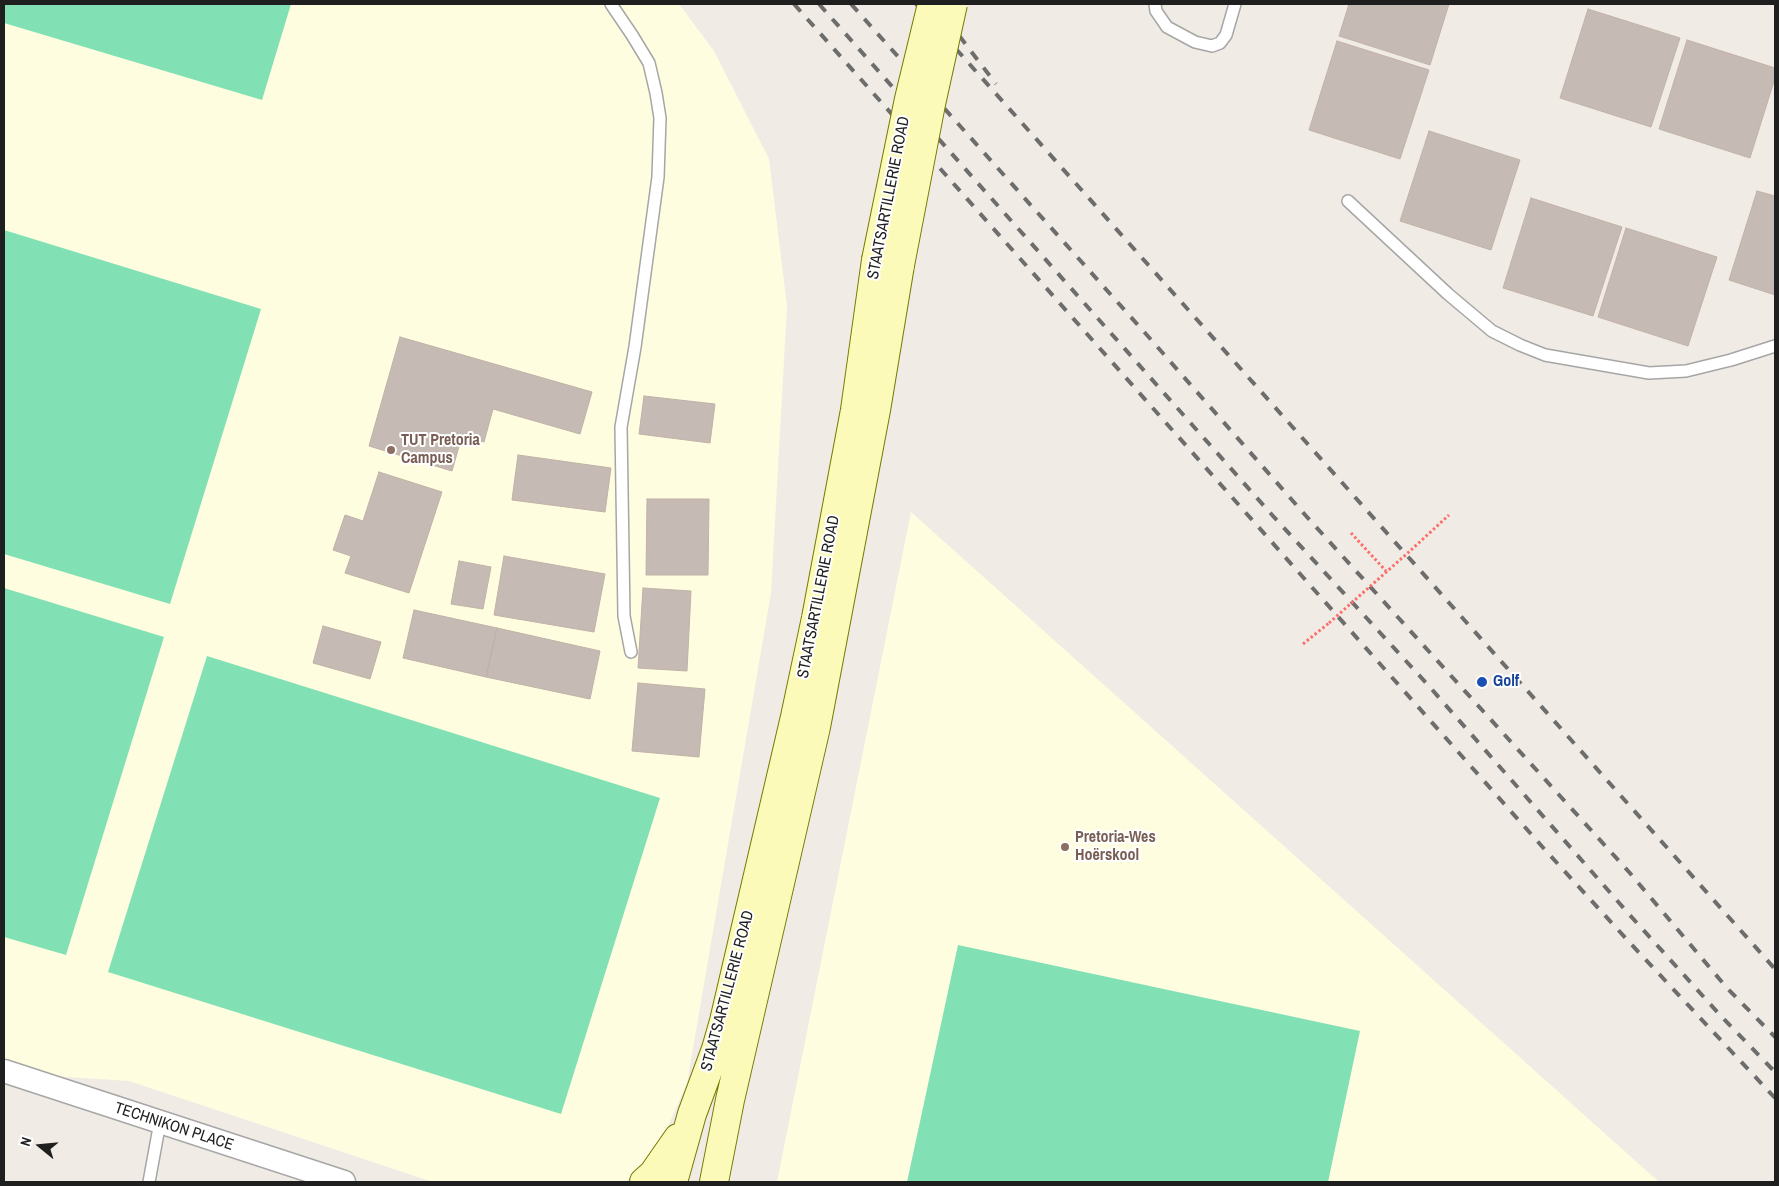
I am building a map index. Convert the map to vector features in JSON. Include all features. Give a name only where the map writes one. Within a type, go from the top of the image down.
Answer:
[{"type":"street","name":"STAATSARTILLERIE ROAD","points":[[714,1182],[730,1100],[816,727],[876,410],[888,263],[909,99],[932,4]]},
{"type":"street","name":"STAATSARTILLERIE ROAD","points":[[673,1182],[692,1114],[716,1049],[724,1021],[816,618],[855,410],[888,263],[931,104],[953,4]]},
{"type":"street","name":"TECHNIKON PLACE","points":[[4,1071],[344,1182]]},
{"type":"street","points":[[704,1182],[730,1100]]},
{"type":"street","points":[[644,1182],[658,1167],[692,1114]]},
{"type":"lane","points":[[612,4],[649,63],[660,118],[658,177],[635,347],[621,426],[624,616],[631,652]]},
{"type":"lane","points":[[1155,4],[1156,11],[1167,27],[1195,42],[1212,46],[1220,43],[1226,35],[1236,4]]},
{"type":"lane","points":[[1348,201],[1448,294],[1492,331],[1545,355],[1649,373],[1686,371],[1731,360],[1775,346]]},
{"type":"lane","points":[[149,1182],[160,1122]]},
{"type":"path","points":[[1304,644],[1449,515]]},
{"type":"path","points":[[1351,533],[1386,571]]},
{"type":"shaded area","name":"TUT Pretoria Campus","points":[[4,4],[679,4],[714,51],[769,159],[787,306],[771,593],[687,1083],[662,1140],[626,1182],[433,1182],[129,1081],[4,1073]]},
{"type":"shaded area","name":"Pretoria-Wes Hoërskool","points":[[911,512],[1659,1182],[777,1182]]},
{"type":"green space","points":[[4,4],[291,4],[262,100],[4,23]]},
{"type":"green space","points":[[4,230],[261,309],[170,604],[4,554]]},
{"type":"green space","points":[[4,588],[164,637],[66,955],[4,937]]},
{"type":"green space","points":[[207,656],[660,798],[561,1114],[108,972]]},
{"type":"green space","points":[[958,945],[1360,1031],[1328,1182],[907,1182]]},
{"type":"building","points":[[1349,4],[1449,4],[1430,65],[1339,36]]},
{"type":"building","points":[[1588,9],[1680,38],[1651,127],[1560,98]]},
{"type":"building","points":[[1687,40],[1775,68],[1775,78],[1750,158],[1659,129]]},
{"type":"building","points":[[1337,41],[1429,70],[1400,159],[1309,130]]},
{"type":"building","points":[[1429,131],[1520,160],[1491,250],[1400,221]]},
{"type":"building","points":[[1757,191],[1775,196],[1775,295],[1729,280]]},
{"type":"building","points":[[1531,198],[1622,227],[1593,316],[1503,288]]},
{"type":"building","points":[[1626,228],[1717,257],[1688,346],[1598,317]]},
{"type":"building","points":[[400,337],[592,392],[580,434],[493,409],[484,442],[462,436],[452,471],[369,446]]},
{"type":"building","points":[[644,396],[715,404],[710,443],[639,434]]},
{"type":"building","points":[[518,455],[611,468],[605,512],[512,500]]},
{"type":"building","points":[[379,472],[442,492],[409,593],[345,573],[351,556],[333,550],[345,515],[363,521]]},
{"type":"building","points":[[647,499],[709,499],[708,575],[646,575]]},
{"type":"building","points":[[504,556],[605,574],[594,632],[494,615]]},
{"type":"building","points":[[459,561],[491,567],[483,609],[451,604]]},
{"type":"building","points":[[643,588],[691,591],[687,671],[638,668]]},
{"type":"building","points":[[414,610],[497,628],[486,677],[403,658]]},
{"type":"building","points":[[323,626],[381,642],[370,679],[313,663]]},
{"type":"building","points":[[497,628],[600,651],[590,699],[486,677]]},
{"type":"building","points":[[638,683],[705,689],[699,757],[632,751]]},
{"type":"railway","points":[[794,4],[1547,852],[1775,1098]]},
{"type":"railway","points":[[819,4],[1273,516],[1428,685],[1628,913],[1720,1015],[1775,1072]]},
{"type":"railway","points":[[851,4],[1307,517],[1629,872],[1727,988],[1775,1037]]},
{"type":"railway","points":[[916,4],[1775,969]]},
{"type":"railway","points":[[935,4],[996,84]]},
{"type":"place","name":"TUT Pretoria Campus","points":[[391,450]]},
{"type":"place","name":"Golf","points":[[1482,682]]},
{"type":"place","name":"Pretoria-Wes Hoërskool","points":[[1065,847]]}]
